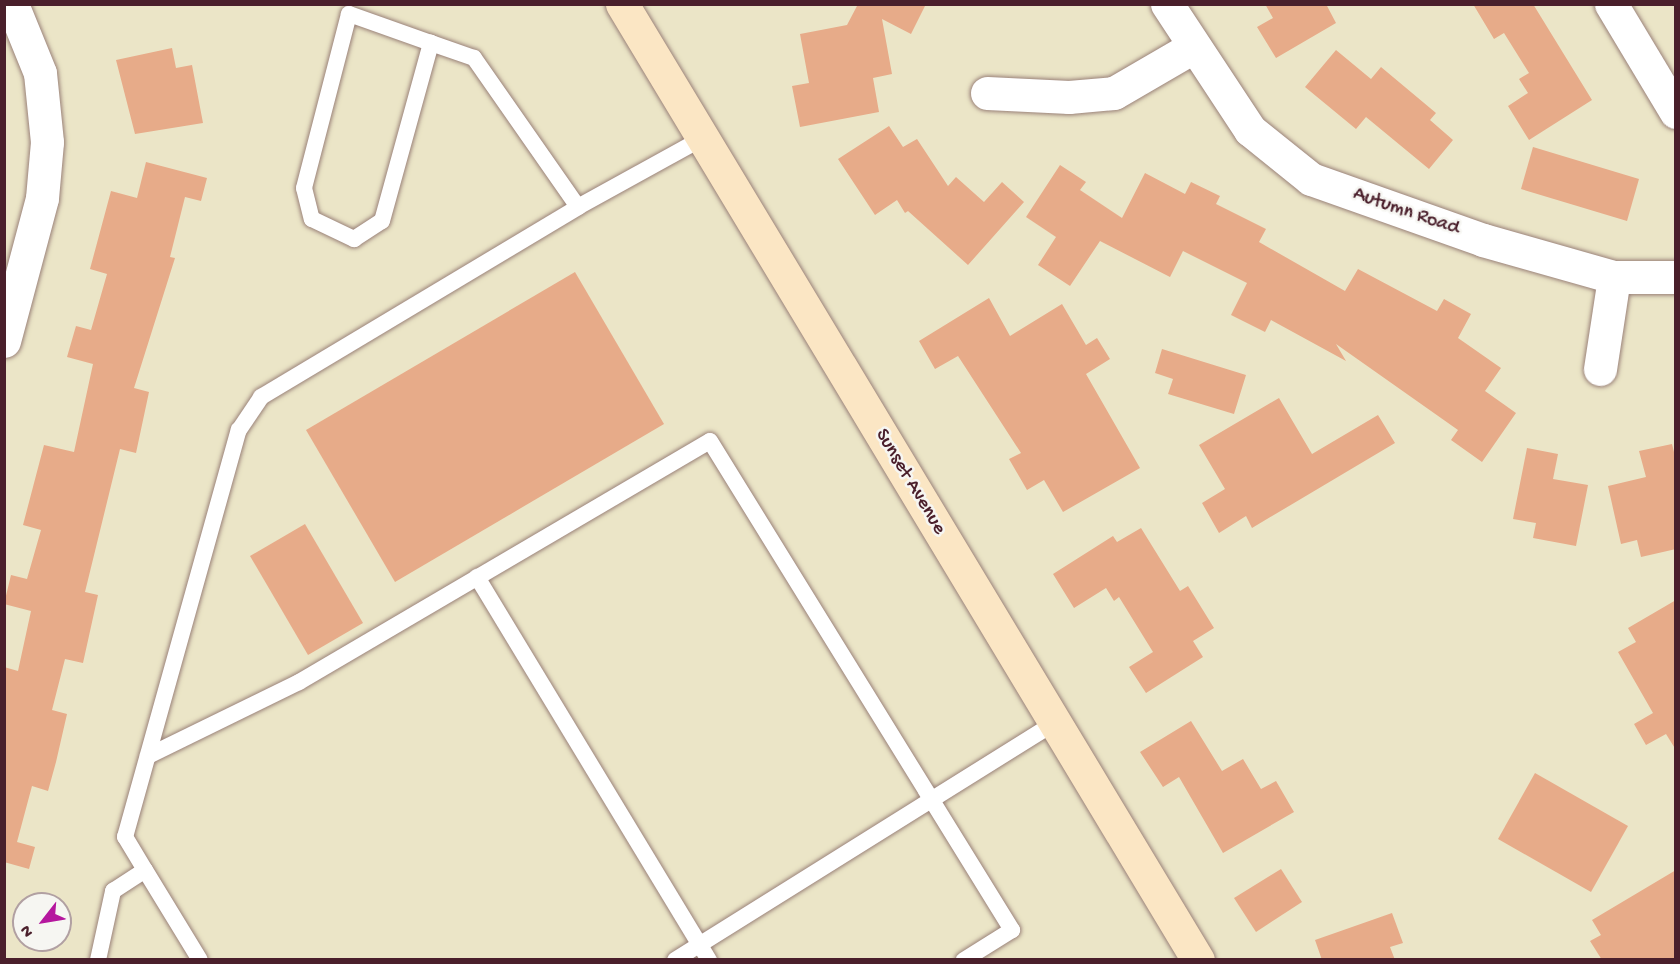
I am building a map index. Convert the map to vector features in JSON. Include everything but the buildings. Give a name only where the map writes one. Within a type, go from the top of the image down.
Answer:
[{"type":"main road","name":"Sunset Avenue","points":[[622,4],[1197,960]]},
{"type":"street","points":[[4,341],[42,198],[47,142],[40,74],[12,4]]},
{"type":"street","name":"Autumn Road","points":[[1167,4],[1192,47],[1250,130],[1311,179],[1483,240],[1614,277],[1676,277]]},
{"type":"street","points":[[1611,4],[1676,112]]},
{"type":"street","points":[[987,93],[1069,97],[1114,93],[1192,47]]},
{"type":"street","points":[[1600,369],[1614,277]]},
{"type":"lane","points":[[431,43],[382,222],[354,239],[312,219],[304,188],[349,14],[474,58],[578,207]]},
{"type":"lane","points":[[200,960],[125,837],[239,430],[261,397],[578,207],[703,138]]},
{"type":"lane","points":[[148,756],[299,682],[710,441],[1012,930],[964,960]]},
{"type":"lane","points":[[477,577],[709,960]]},
{"type":"lane","points":[[675,960],[1055,723]]},
{"type":"lane","points":[[98,960],[113,891],[145,870]]}]
